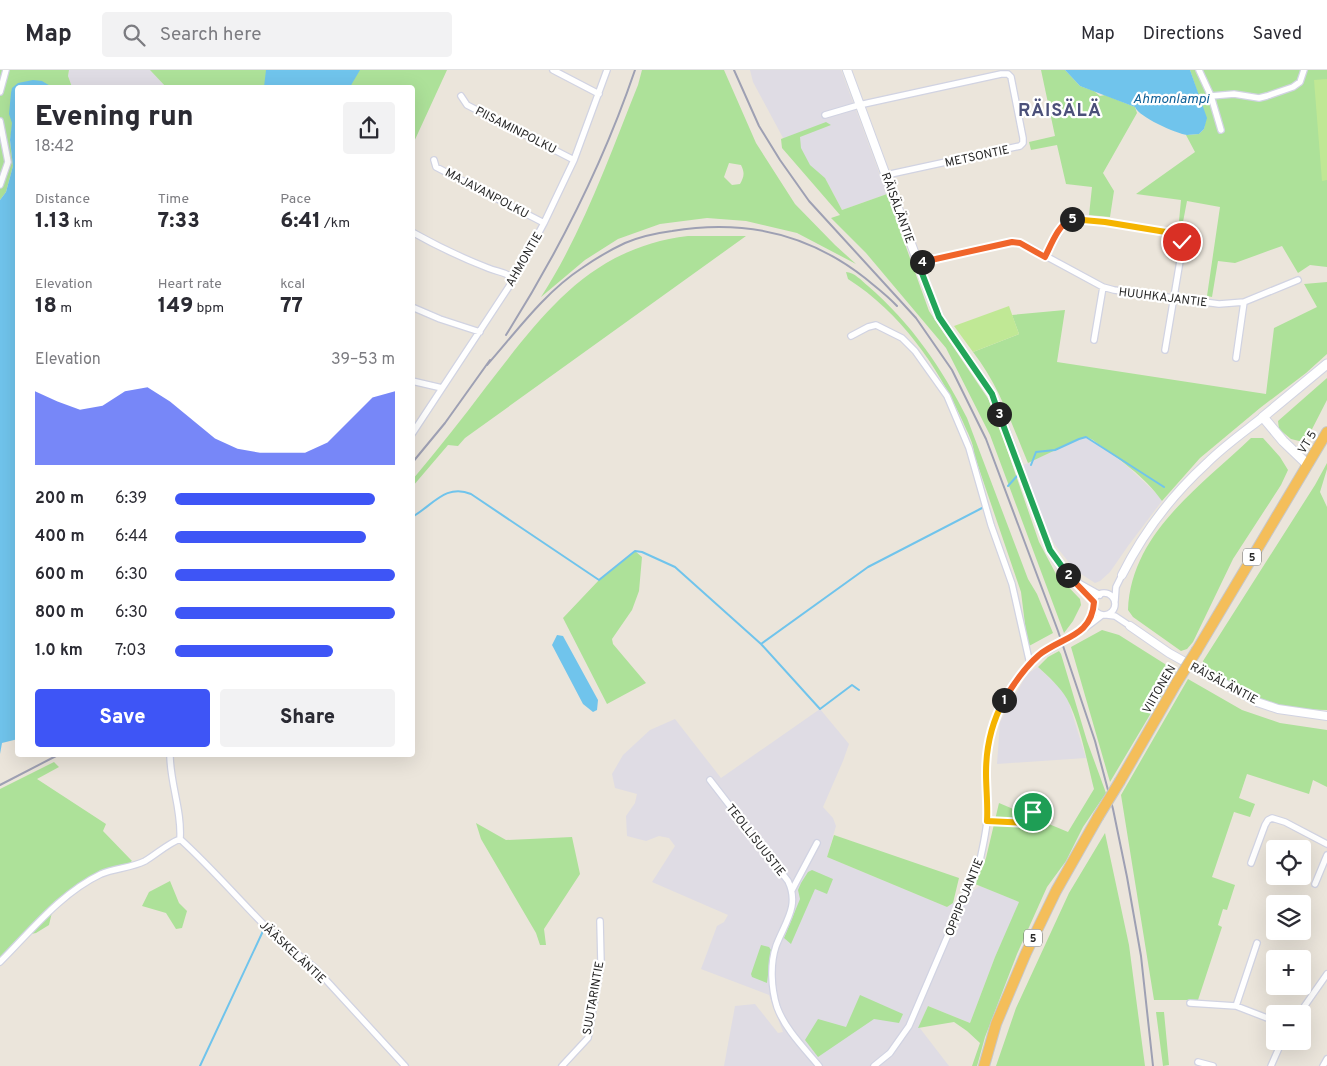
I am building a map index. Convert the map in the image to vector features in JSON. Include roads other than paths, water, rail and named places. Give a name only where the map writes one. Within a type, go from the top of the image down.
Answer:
[{"type":"highway","name":"VT 5","points":[[1307,464],[1327,432]]},
{"type":"highway","name":"VIITONEN","points":[[984,1066],[996,1024],[1026,953],[1056,892],[1098,817],[1307,464]]},
{"type":"main road","points":[[1307,464],[1283,441],[1263,416],[1327,364]]},
{"type":"street","points":[[0,92],[6,70]]},
{"type":"street","points":[[552,70],[599,94]]},
{"type":"street","name":"AHMONTIE","points":[[415,429],[514,279],[544,224],[574,160],[607,70]]},
{"type":"street","name":"RÄISÄLÄNTIE","points":[[847,70],[939,317],[992,394],[1050,550],[1065,572],[1075,581]]},
{"type":"street","points":[[1199,70],[1221,130]]},
{"type":"street","points":[[1210,96],[1234,94],[1259,98],[1267,96],[1293,87],[1300,82],[1304,70]]},
{"type":"street","name":"METSONTIE","points":[[859,105],[1001,74],[1008,74],[1012,79],[1023,138],[1020,146],[886,175]]},
{"type":"street","name":"PIISAMINPOLKU","points":[[461,96],[467,105],[574,160]]},
{"type":"street","points":[[825,115],[859,105]]},
{"type":"street","points":[[0,122],[8,162],[0,185]]},
{"type":"street","name":"MAJAVANPOLKU","points":[[434,160],[436,167],[544,224]]},
{"type":"street","points":[[1045,257],[1066,220],[1074,218],[1172,233],[1180,236],[1182,242],[1165,350]]},
{"type":"street","points":[[415,234],[437,246],[490,269],[510,275],[514,279]]},
{"type":"street","name":"HUUHKAJANTIE","points":[[918,263],[1012,242],[1020,243],[1103,287],[1219,304],[1244,302],[1298,280]]},
{"type":"street","points":[[1094,340],[1103,287]]},
{"type":"street","points":[[1236,358],[1244,302]]},
{"type":"street","points":[[415,308],[480,332]]},
{"type":"street","points":[[852,336],[868,327],[876,325],[902,338],[915,351],[947,396],[969,448],[991,525],[1012,584],[1030,664]]},
{"type":"street","points":[[415,382],[442,388]]},
{"type":"street","points":[[1104,615],[1115,605],[1116,587],[1147,530],[1206,463],[1263,416]]},
{"type":"street","points":[[1084,629],[1091,617],[1094,604],[1101,594],[1109,590],[1122,575]]},
{"type":"street","points":[[1075,581],[1101,594],[1112,597],[1117,614],[1130,626]]},
{"type":"street","points":[[1075,581],[1094,604],[1096,612],[1115,616],[1130,626]]},
{"type":"street","name":"OPPIPOJANTIE","points":[[874,1066],[890,1054],[909,1026],[980,860],[987,821],[986,772],[988,748],[993,726],[1001,706],[1012,686],[1030,664],[1048,650],[1073,637],[1104,615]]},
{"type":"street","name":"RÄISÄLÄNTIE","points":[[1130,626],[1169,653],[1257,702],[1302,713],[1327,716]]},
{"type":"street","points":[[0,962],[52,908],[80,886],[101,874],[144,861],[180,839],[179,809],[170,757]]},
{"type":"street","name":"TEOLLISUUSTIE","points":[[710,780],[788,881],[792,890],[794,900],[773,960],[774,994],[777,1007],[785,1022],[819,1066]]},
{"type":"street","points":[[987,821],[1027,823],[1031,819],[1033,804]]},
{"type":"street","points":[[1251,863],[1265,825],[1272,818],[1285,822],[1327,844]]},
{"type":"street","name":"JÄÄSKELÄNTIE","points":[[180,839],[203,860],[271,933],[315,968],[405,1066]]},
{"type":"street","points":[[792,890],[816,843]]},
{"type":"street","points":[[1315,884],[1327,855]]},
{"type":"street","name":"SUUTARINTIE","points":[[562,1066],[588,1038],[601,963],[600,921]]},
{"type":"street","points":[[1236,1006],[1257,943]]},
{"type":"street","points":[[1305,1005],[1327,974]]},
{"type":"street","points":[[1190,1003],[1236,1006],[1266,1018]]},
{"type":"street","points":[[1271,1066],[1278,1050]]},
{"type":"street","points":[[1322,1066],[1327,1059]]},
{"type":"street","points":[[1198,1062],[1213,1066]]},
{"type":"water","points":[[266,70],[360,70],[351,85],[264,85]]},
{"type":"water","name":"Ahmonlampi","points":[[1065,70],[1190,70],[1207,118],[1204,129],[1199,134],[1187,135],[1166,128],[1150,120],[1135,107],[1080,86]]},
{"type":"water","points":[[33,80],[42,81],[49,85],[16,85]]},
{"type":"water","points":[[15,86],[15,740],[2,743],[0,754],[0,200],[6,192],[13,166],[10,140],[12,123],[9,114],[12,88]]},
{"type":"water","points":[[557,635],[563,636],[598,700],[597,710],[593,712],[583,704],[552,645]]},
{"type":"waterway","points":[[1031,465],[1036,452],[1055,450],[1086,437],[1164,487]]},
{"type":"waterway","points":[[1008,486],[1017,476]]},
{"type":"waterway","points":[[415,515],[440,497],[454,491],[471,494],[599,580],[635,551],[642,552],[675,567],[761,644],[820,709],[852,685],[859,690]]},
{"type":"waterway","points":[[761,644],[868,567],[982,508]]},
{"type":"waterway","points":[[200,1066],[263,931]]},
{"type":"railway","points":[[506,335],[562,239],[609,139],[635,70]]},
{"type":"railway","points":[[734,70],[759,126],[780,160],[809,201],[916,318],[952,370],[986,439],[1058,631],[1095,741],[1113,809],[1127,877],[1141,956],[1153,1066]]},
{"type":"railway","points":[[487,365],[543,301],[568,278],[597,258],[625,243],[672,231],[724,227],[750,229],[798,241],[821,250],[844,263],[886,295],[897,306]]},
{"type":"railway","points":[[415,459],[445,423],[490,360]]},
{"type":"railway","points":[[0,785],[54,757]]},
{"type":"district","name":"RÄISÄLÄ","points":[[1060,110]]}]
